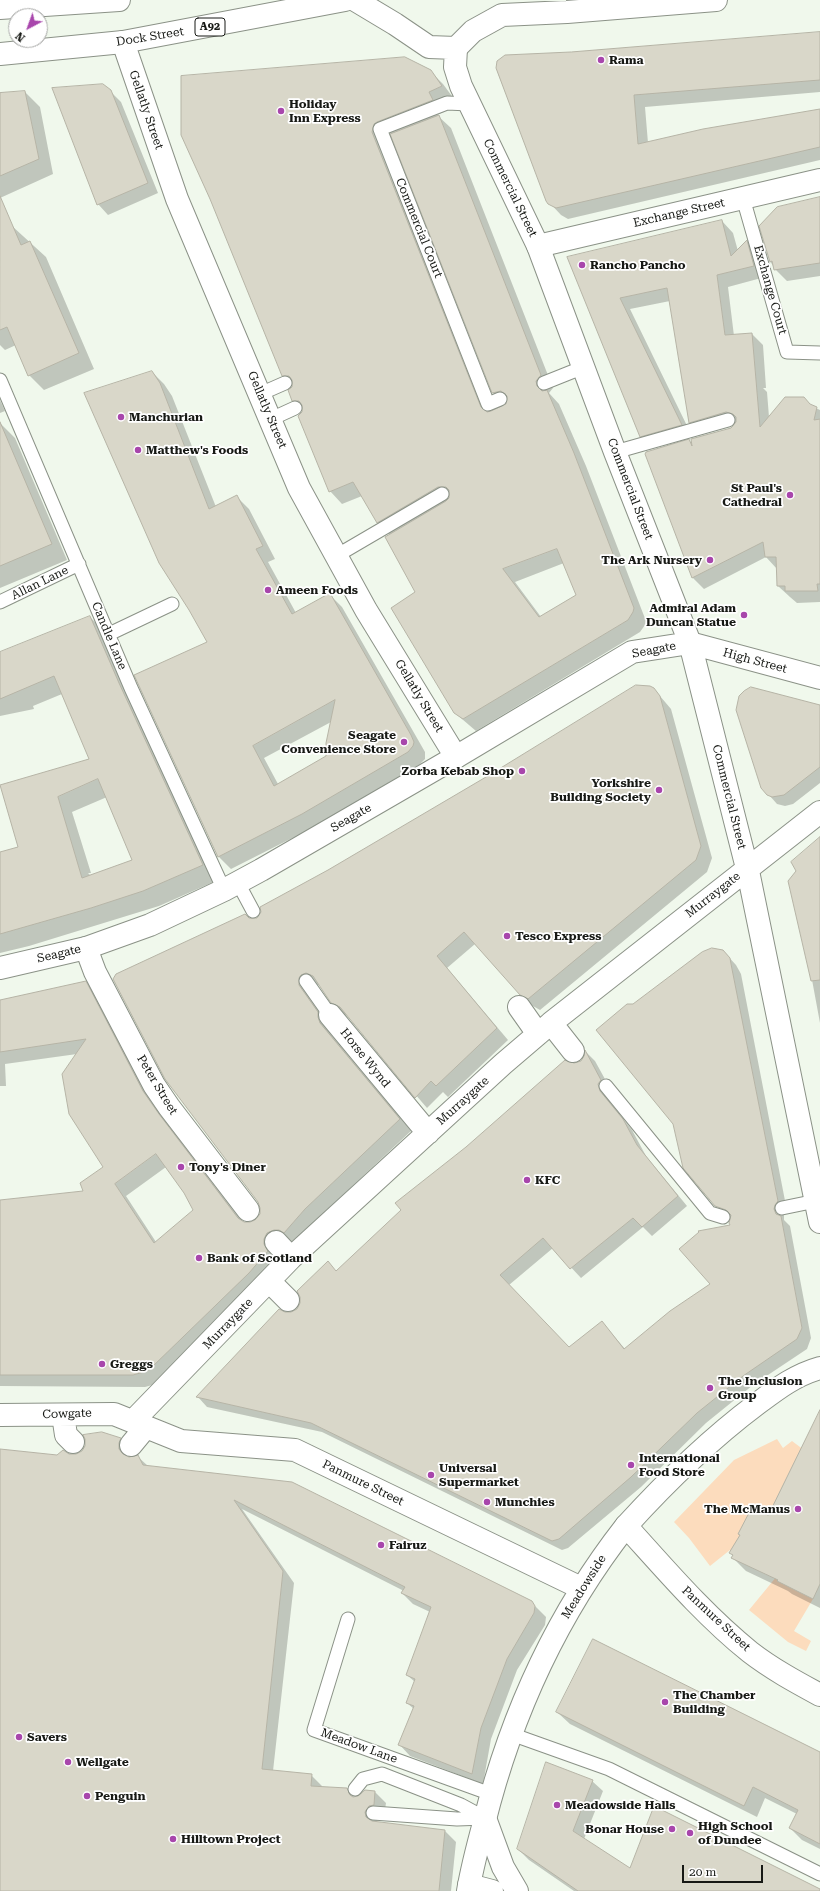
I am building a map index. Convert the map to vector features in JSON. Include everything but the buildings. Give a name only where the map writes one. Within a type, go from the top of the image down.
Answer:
[{"type":"main road","points":[[0,8],[119,0]]},
{"type":"main road","name":"Dock Street","points":[[0,54],[123,42],[228,24],[345,0]]},
{"type":"main road","points":[[354,0],[395,24],[429,47],[456,48],[473,31],[502,14],[567,12],[716,0]]},
{"type":"main road","name":"Gellatly Street","points":[[123,42],[177,199],[299,488],[366,610],[456,757]]},
{"type":"main road","name":"Commercial Street","points":[[456,48],[455,67],[469,104],[538,246],[615,452],[690,644],[747,868],[820,1222]]},
{"type":"main road","name":"Exchange Street","points":[[538,246],[820,180]]},
{"type":"main road","name":"High Street","points":[[690,644],[820,678]]},
{"type":"main road","name":"Seagate","points":[[0,968],[86,948],[150,925],[231,887],[456,757],[632,652],[690,644]]},
{"type":"main road","name":"Murraygate","points":[[131,1445],[139,1424],[291,1258],[545,1028],[820,812]]},
{"type":"main road","name":"Peter Street","points":[[86,948],[95,972],[154,1085],[169,1107],[248,1210]]},
{"type":"main road","points":[[519,1007],[573,1051]]},
{"type":"main road","name":"Horse Wynd","points":[[330,1015],[428,1133]]},
{"type":"main road","points":[[276,1242],[291,1258]]},
{"type":"main road","points":[[269,1281],[288,1300]]},
{"type":"main road","name":"Meadowside","points":[[469,1888],[491,1794],[511,1734],[534,1677],[551,1641],[581,1588],[626,1526],[663,1486],[715,1437],[789,1380],[820,1368]]},
{"type":"main road","name":"Cowgate","points":[[0,1415],[62,1415],[92,1412],[114,1414],[139,1424]]},
{"type":"main road","points":[[62,1415],[66,1435],[73,1442]]},
{"type":"main road","name":"Panmure Street","points":[[139,1424],[181,1441],[294,1450],[581,1588]]},
{"type":"main road","name":"Panmure Street","points":[[626,1526],[692,1599],[750,1652],[781,1674],[820,1695]]},
{"type":"main road","points":[[485,1818],[505,1871],[517,1891]]},
{"type":"main road","points":[[469,1888],[492,1891]]},
{"type":"lane","name":"Commercial Court","points":[[469,104],[447,103],[380,129],[488,404],[500,400]]},
{"type":"lane","name":"Exchange Court","points":[[743,198],[787,352],[820,353]]},
{"type":"lane","points":[[544,383],[584,367]]},
{"type":"lane","name":"Candle Lane","points":[[0,380],[109,634],[127,690],[231,887]]},
{"type":"lane","points":[[260,394],[285,383]]},
{"type":"lane","points":[[271,419],[295,408]]},
{"type":"lane","points":[[615,452],[728,420]]},
{"type":"lane","points":[[336,556],[442,494]]},
{"type":"lane","name":"Allan Lane","points":[[0,602],[79,564]]},
{"type":"lane","points":[[109,634],[172,604]]},
{"type":"lane","points":[[231,887],[253,911]]},
{"type":"lane","name":"Horse Wynd","points":[[306,981],[330,1015]]},
{"type":"lane","points":[[606,1086],[710,1213],[723,1217]]},
{"type":"lane","points":[[782,1208],[816,1201]]},
{"type":"lane","name":"Meadow Lane","points":[[348,1619],[314,1730],[491,1794]]},
{"type":"lane","points":[[511,1734],[609,1769],[820,1874]]},
{"type":"lane","points":[[356,1789],[363,1779],[382,1774],[461,1805],[485,1818]]},
{"type":"lane","points":[[373,1813],[457,1819],[485,1818]]},
{"type":"shaded area","points":[[777,1439],[783,1448],[792,1441],[804,1450],[770,1520],[755,1510],[754,1513],[750,1511],[735,1552],[730,1550],[710,1566],[689,1538],[674,1522],[734,1460]]},
{"type":"shaded area","points":[[777,1576],[779,1578],[778,1581],[813,1599],[794,1631],[811,1641],[806,1651],[788,1642],[749,1610]]},
{"type":"place","name":"Rama","points":[[601,60]]},
{"type":"place","name":"Holiday Inn Express","points":[[281,111]]},
{"type":"place","name":"Rancho Pancho","points":[[582,265]]},
{"type":"place","name":"Manchurian","points":[[121,417]]},
{"type":"place","name":"Matthew's Foods","points":[[138,450]]},
{"type":"place","name":"St Paul's Cathedral","points":[[790,495]]},
{"type":"place","name":"The Ark Nursery","points":[[710,560]]},
{"type":"place","name":"Ameen Foods","points":[[268,590]]},
{"type":"place","name":"Admiral Adam Duncan Statue","points":[[744,615]]},
{"type":"place","name":"Seagate Convenience Store","points":[[404,742]]},
{"type":"place","name":"Zorba Kebab Shop","points":[[522,771]]},
{"type":"place","name":"Yorkshire Building Society","points":[[659,790]]},
{"type":"place","name":"Tesco Express","points":[[507,936]]},
{"type":"place","name":"Tony's Diner","points":[[181,1167]]},
{"type":"place","name":"KFC","points":[[527,1180]]},
{"type":"place","name":"Bank of Scotland","points":[[199,1258]]},
{"type":"place","name":"Greggs","points":[[102,1364]]},
{"type":"place","name":"The Inclusion Group","points":[[710,1388]]},
{"type":"place","name":"International Food Store","points":[[631,1465]]},
{"type":"place","name":"Universal Supermarket","points":[[431,1475]]},
{"type":"place","name":"Munchies","points":[[487,1502]]},
{"type":"place","name":"The McManus","points":[[798,1509]]},
{"type":"place","name":"Fairuz","points":[[381,1545]]},
{"type":"place","name":"The Chamber Building","points":[[665,1702]]},
{"type":"place","name":"Savers","points":[[19,1737]]},
{"type":"place","name":"Wellgate","points":[[68,1762]]},
{"type":"place","name":"Penguin","points":[[87,1796]]},
{"type":"place","name":"Meadowside Halls","points":[[557,1805]]},
{"type":"place","name":"Bonar House","points":[[672,1829]]},
{"type":"place","name":"High School of Dundee","points":[[690,1833]]},
{"type":"place","name":"Hilltown Project","points":[[173,1839]]}]
